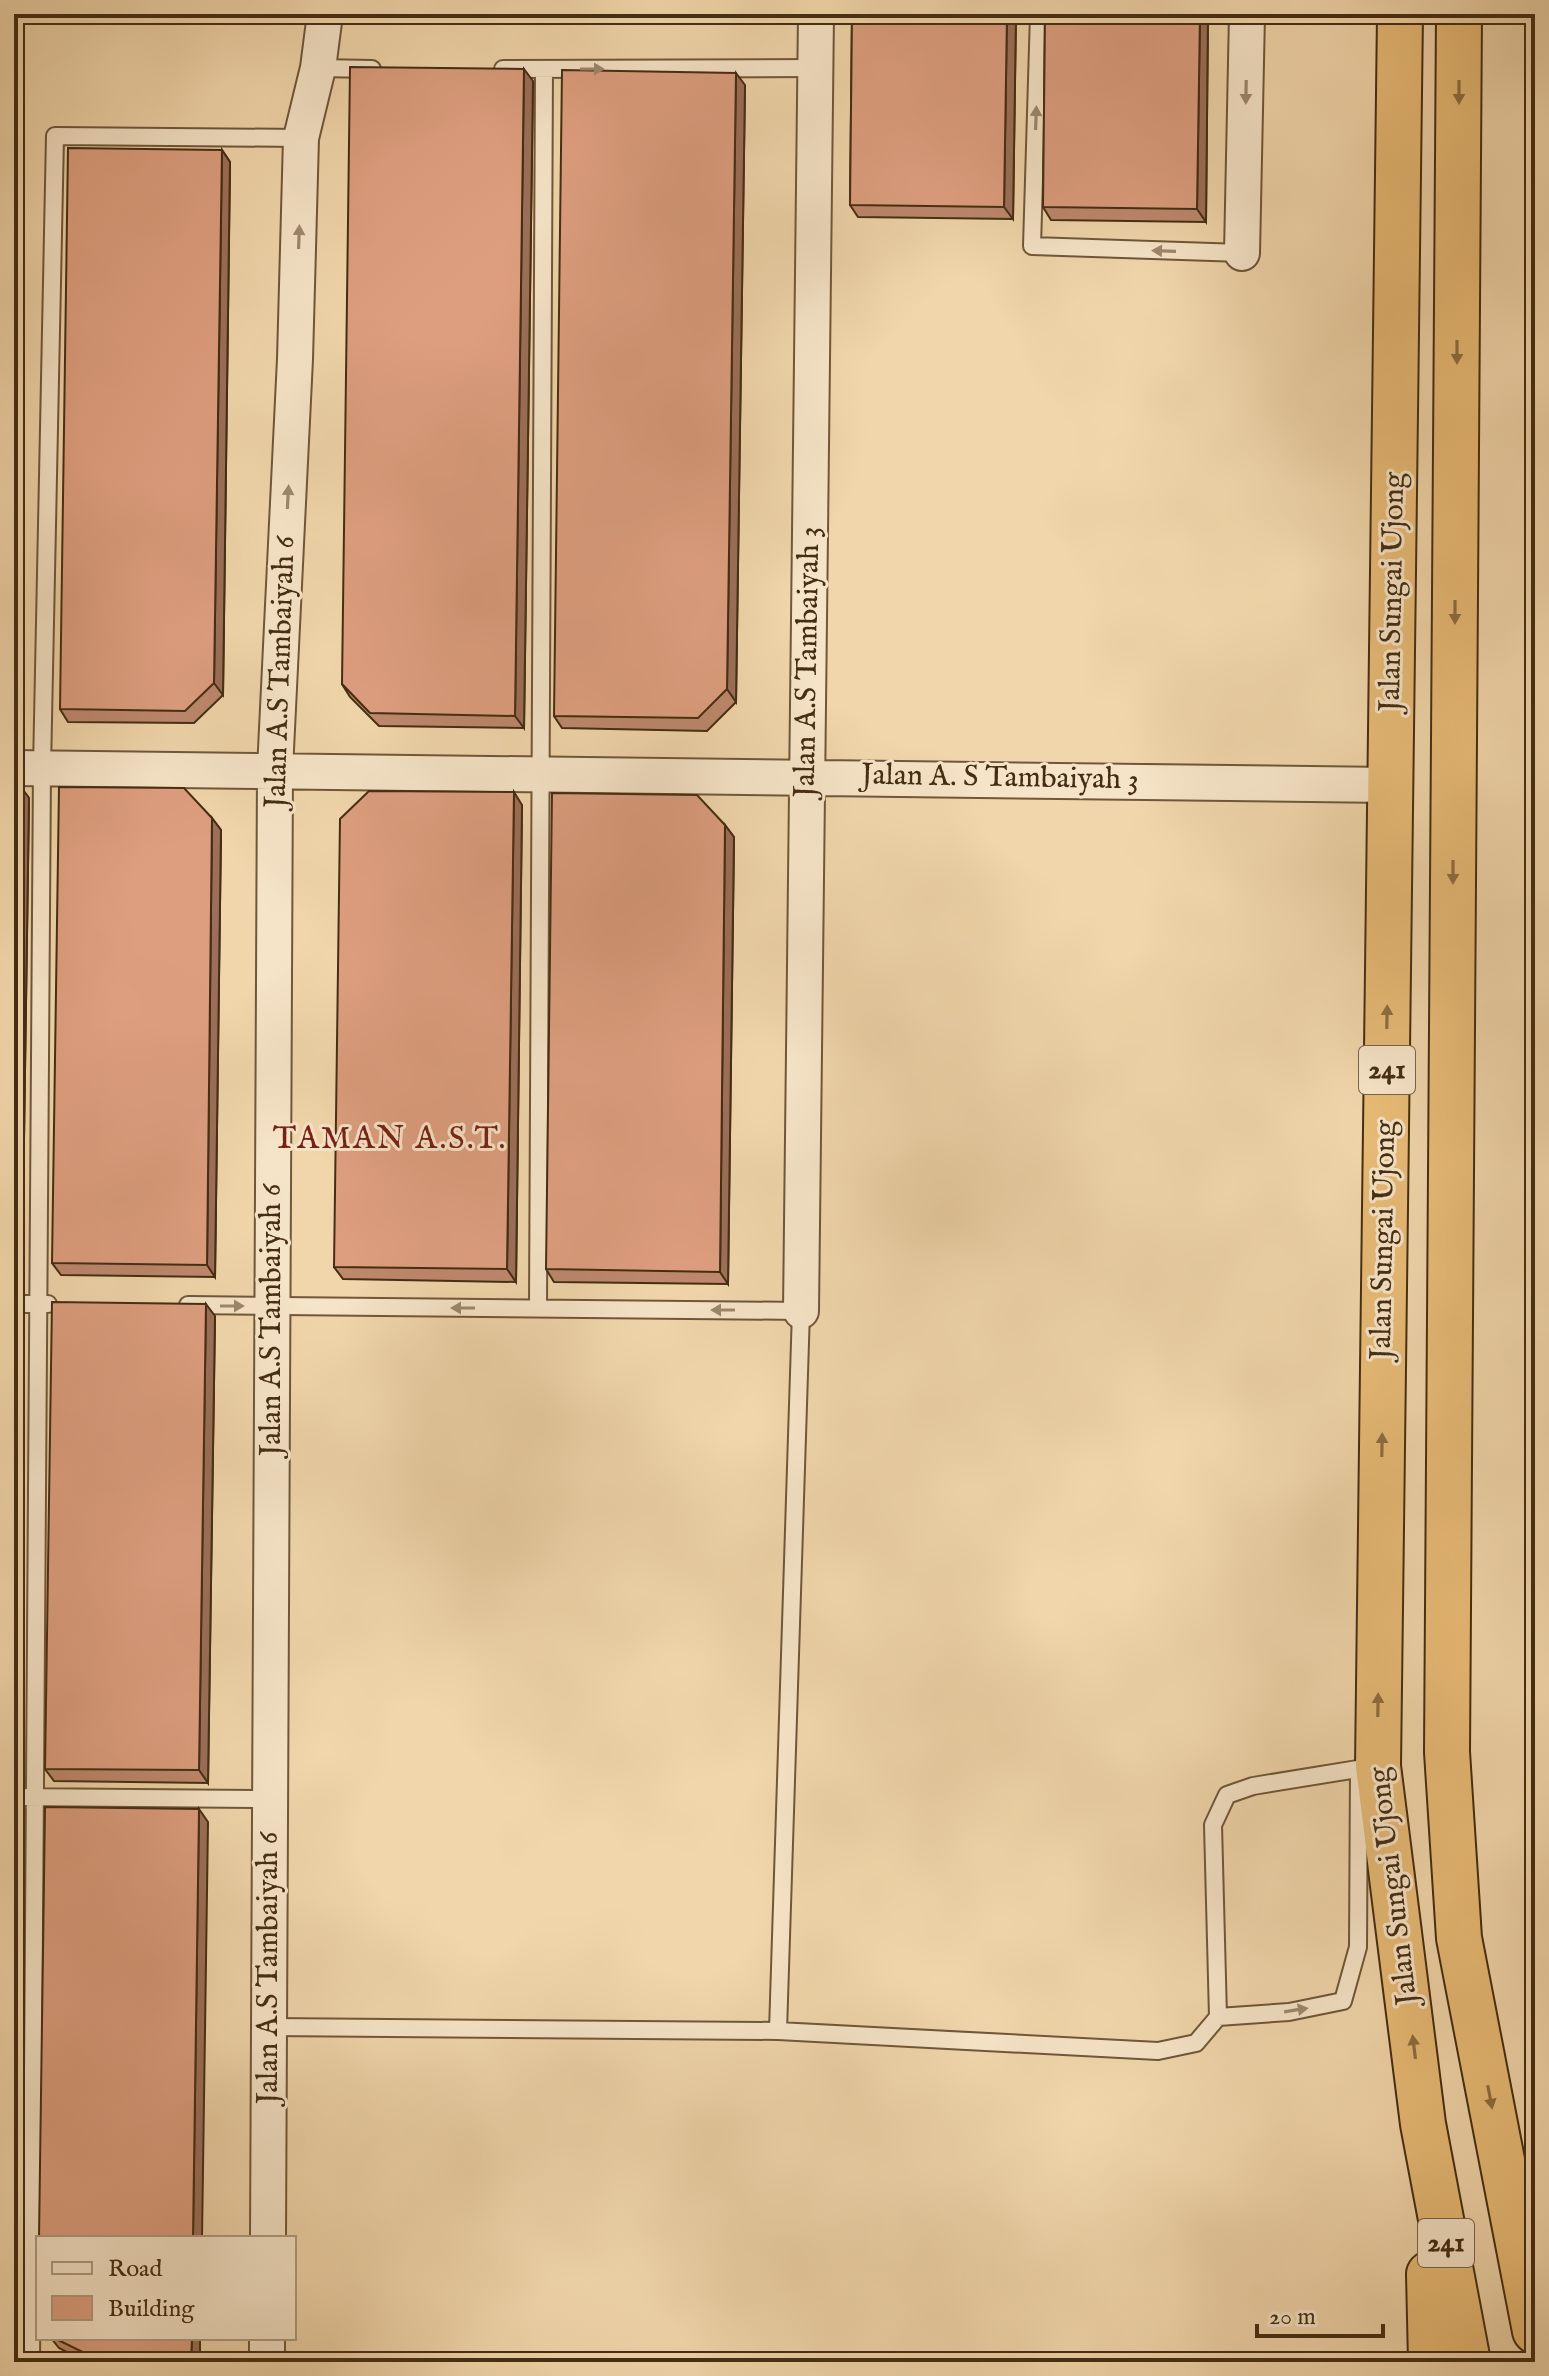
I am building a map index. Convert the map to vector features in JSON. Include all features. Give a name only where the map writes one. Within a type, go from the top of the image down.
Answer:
[{"type":"highway","name":"Jalan Sungai Ujong","points":[[1400,14],[1390,785],[1368,1768],[1423,2124],[1468,2362]]},
{"type":"highway","name":"Jalan Sungai Ujong","points":[[1459,14],[1447,1752],[1459,1938],[1535,2331]]},
{"type":"highway","points":[[1423,2124],[1431,2362]]},
{"type":"street","name":"Jalan A.S Tambaiyah 6","points":[[268,2236],[275,770],[294,375],[301,138],[318,68],[325,14]]},
{"type":"street","name":"Jalan A.S Tambaiyah 3","points":[[801,1311],[816,14]]},
{"type":"street","points":[[1242,253],[1247,14]]},
{"type":"street","name":"Jalan A. S Tambaiyah 3","points":[[28,768],[807,775],[1390,785]]},
{"type":"street","points":[[267,2340],[267,2362]]},
{"type":"lane","points":[[1039,14],[1032,246],[1242,253]]},
{"type":"lane","points":[[318,68],[393,69]]},
{"type":"lane","points":[[484,69],[815,68]]},
{"type":"lane","points":[[538,1308],[544,69]]},
{"type":"lane","points":[[31,2362],[39,1304],[28,768],[55,136],[301,138]]},
{"type":"lane","points":[[14,1304],[70,1305]]},
{"type":"lane","points":[[163,1305],[801,1311],[778,2031]]},
{"type":"lane","points":[[269,2027],[778,2031],[1158,2051],[1196,2043],[1218,2017],[1213,1825],[1227,1795],[1253,1786],[1368,1768],[1358,1947],[1343,2001],[1289,2012],[1218,2017]]},
{"type":"lane","points":[[14,1797],[270,1799]]},
{"type":"building","points":[[852,14],[1007,14],[1004,207],[850,205]]},
{"type":"building","points":[[1045,14],[1200,14],[1197,209],[1043,207]]},
{"type":"building","points":[[350,67],[524,69],[515,716],[370,713],[342,684]]},
{"type":"building","points":[[562,70],[736,73],[727,689],[698,718],[554,716]]},
{"type":"building","points":[[68,148],[222,150],[214,683],[185,711],[60,709]]},
{"type":"building","points":[[14,786],[20,786],[14,1236]]},
{"type":"building","points":[[59,787],[184,788],[212,818],[207,1265],[52,1263]]},
{"type":"building","points":[[369,791],[514,792],[507,1269],[334,1267],[340,819]]},
{"type":"building","points":[[552,793],[697,795],[725,825],[720,1272],[546,1269]]},
{"type":"building","points":[[52,1302],[206,1304],[199,1770],[45,1769]]},
{"type":"building","points":[[45,1807],[199,1809],[193,2236],[39,2236]]},
{"type":"building","points":[[58,2340],[192,2340],[191,2362],[103,2362]]},
{"type":"district","name":"TAMAN A.S.T.","points":[[390,1139]]}]
